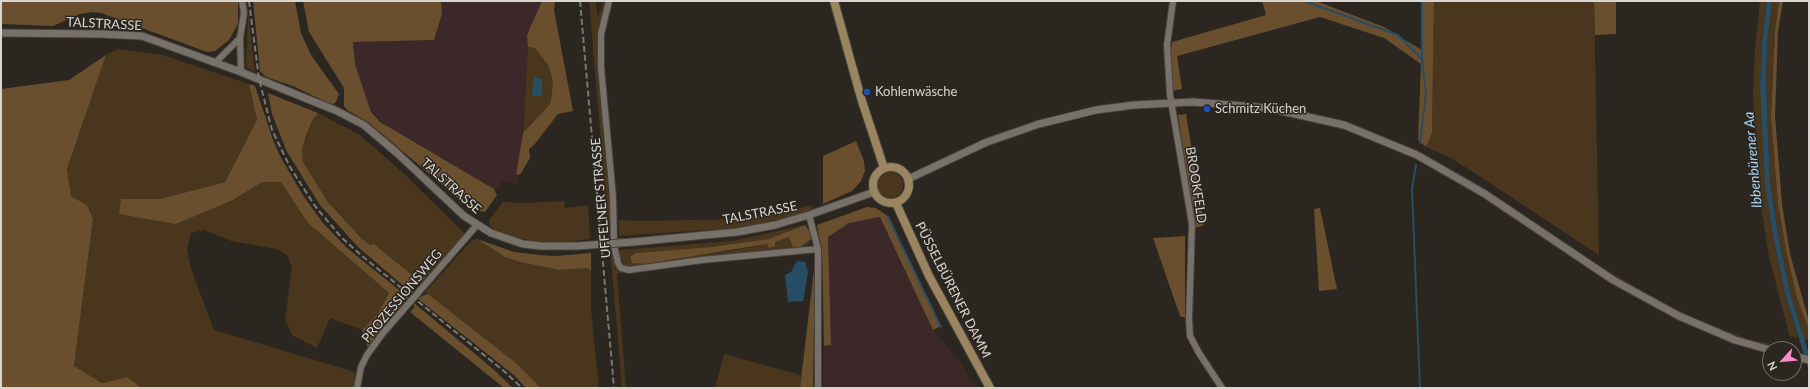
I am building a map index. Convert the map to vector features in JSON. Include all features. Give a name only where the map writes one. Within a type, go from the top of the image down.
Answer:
[{"type":"main road","points":[[834,1],[860,98],[884,168]]},
{"type":"main road","points":[[890,167],[900,170],[908,179],[908,190],[905,196],[896,203],[885,203],[880,200],[874,192],[873,180],[879,171],[884,168],[890,167]]},
{"type":"main road","name":"PÜSSELBÜRENER DAMM","points":[[896,203],[929,276],[990,388]]},
{"type":"street","points":[[241,72],[240,38],[244,13],[242,1]]},
{"type":"street","name":"UFFELNER STRASSE","points":[[610,1],[601,34],[601,67],[612,197],[614,246],[618,263],[621,268],[629,270],[702,260],[818,248]]},
{"type":"street","name":"BROOKFELD","points":[[1173,1],[1167,45],[1171,103],[1192,224],[1189,319],[1190,336],[1199,353],[1222,388]]},
{"type":"street","name":"TALSTRASSE","points":[[1,32],[142,36],[241,72],[338,112],[364,125],[397,153],[464,216],[476,225],[491,233],[523,244],[541,246],[577,246],[737,232],[775,225],[809,215],[818,248],[818,388]]},
{"type":"street","points":[[216,62],[240,38]]},
{"type":"street","points":[[908,179],[987,142],[1039,124],[1096,110],[1134,105],[1171,103],[1221,103],[1268,108],[1344,125],[1417,155],[1485,194],[1613,280],[1679,316],[1735,340],[1762,348]]},
{"type":"street","points":[[809,215],[874,192]]},
{"type":"street","name":"PROZESSIONSWEG","points":[[357,388],[361,366],[383,333],[476,225]]},
{"type":"shaded area","points":[[1,1],[238,1],[238,24],[229,40],[215,51],[207,52],[101,13],[92,12],[80,14],[53,26],[1,24]]},
{"type":"shaded area","points":[[246,1],[255,72],[246,67],[248,17]]},
{"type":"shaded area","points":[[253,1],[295,1],[301,33],[311,55],[339,94],[336,102],[333,104],[328,103],[293,86],[266,77],[260,71]]},
{"type":"shaded area","points":[[303,1],[441,1],[442,14],[434,40],[353,42],[355,64],[371,112],[380,122],[494,189],[497,195],[485,212],[472,210],[368,122],[347,110],[344,106],[344,88],[309,32]]},
{"type":"shaded area","points":[[441,1],[541,1],[542,14],[528,61],[518,184],[501,180],[500,189],[494,189],[388,127],[371,112],[355,64],[353,42],[434,40],[442,14]]},
{"type":"shaded area","points":[[542,1],[555,1],[554,10],[573,111],[558,114],[534,145],[529,149],[530,158],[520,175],[516,174],[523,133],[550,104],[552,92],[553,81],[548,65],[535,48],[528,47],[527,35]]},
{"type":"shaded area","points":[[589,1],[595,1],[598,17],[604,1],[607,1],[604,10],[602,106],[614,258],[627,272],[617,274],[626,388],[622,388]]},
{"type":"shaded area","points":[[1262,1],[1316,1],[1384,27],[1423,51],[1423,1],[1434,1],[1432,133],[1426,147],[1418,140],[1421,64],[1384,38],[1320,17],[1177,56],[1182,89],[1172,91],[1170,58],[1172,42],[1266,15]]},
{"type":"shaded area","points":[[1434,1],[1594,1],[1599,255],[1453,159],[1426,147],[1432,133]]},
{"type":"shaded area","points":[[1594,1],[1616,1],[1616,34],[1595,35]]},
{"type":"shaded area","points":[[1760,1],[1767,1],[1762,43],[1760,83],[1773,235],[1785,294],[1798,338],[1790,336],[1789,334],[1769,257],[1760,200],[1753,95],[1755,49]]},
{"type":"shaded area","points":[[1772,1],[1779,1],[1775,31],[1771,116],[1778,204],[1787,255],[1797,298],[1809,331],[1809,340],[1804,339],[1790,293],[1778,234],[1770,183],[1766,83],[1767,44]]},
{"type":"shaded area","points":[[1779,1],[1783,1],[1778,32],[1775,116],[1782,204],[1790,254],[1809,321],[1809,331],[1797,298],[1787,255],[1778,204],[1771,116],[1775,31]]},
{"type":"shaded area","points":[[528,47],[535,48],[541,54],[548,65],[553,81],[550,104],[523,133]]},
{"type":"shaded area","points":[[118,49],[163,55],[249,84],[257,120],[225,182],[160,199],[122,199],[119,214],[233,200],[262,182],[281,182],[307,222],[389,293],[377,315],[362,330],[330,318],[317,348],[292,335],[285,320],[292,267],[287,255],[276,249],[231,241],[204,230],[191,233],[187,250],[191,269],[214,330],[355,372],[354,388],[142,388],[127,377],[102,383],[74,366],[93,219],[87,205],[71,196],[67,169],[106,55]]},
{"type":"shaded area","points":[[106,55],[67,169],[71,196],[87,205],[93,219],[74,366],[102,383],[127,377],[142,388],[1,388],[1,89],[69,80]]},
{"type":"shaded area","points":[[249,84],[255,86],[273,140],[281,158],[304,197],[323,223],[347,248],[409,298],[404,300],[403,305],[368,348],[362,330],[377,315],[389,293],[307,222],[281,182],[262,182],[233,200],[176,224],[119,214],[121,199],[160,199],[225,182],[257,120]]},
{"type":"shaded area","points":[[268,93],[318,113],[312,121],[306,136],[302,150],[303,162],[327,201],[362,239],[370,245],[374,244],[412,275],[426,278],[412,288],[413,294],[358,247],[320,205],[287,152],[272,114]]},
{"type":"shaded area","points":[[318,113],[360,135],[401,171],[465,234],[426,278],[412,275],[374,244],[370,245],[362,239],[327,201],[311,178],[303,162],[302,150],[312,121]]},
{"type":"shaded area","points":[[1186,114],[1204,225],[1195,228],[1178,115]]},
{"type":"shaded area","points":[[856,141],[864,161],[865,171],[861,181],[852,191],[823,204],[823,156]]},
{"type":"shaded area","points":[[890,172],[899,176],[903,185],[899,194],[890,198],[881,194],[877,185],[881,176]]},
{"type":"shaded area","points":[[564,201],[565,208],[588,205],[590,239],[572,241],[532,241],[507,235],[493,229],[489,224],[489,220],[503,202],[525,203]]},
{"type":"shaded area","points":[[812,205],[813,209],[792,217],[737,228],[619,236],[619,220],[643,221],[735,219],[778,213]]},
{"type":"shaded area","points":[[867,207],[876,208],[889,217],[941,326],[933,330],[880,217],[849,223],[828,237],[831,345],[824,346],[822,251],[817,225]]},
{"type":"shaded area","points":[[1320,208],[1337,289],[1319,291],[1314,209]]},
{"type":"shaded area","points":[[880,217],[933,330],[958,359],[976,388],[823,388],[824,346],[831,345],[828,237],[849,223]]},
{"type":"shaded area","points":[[805,225],[768,239],[711,247],[636,253],[631,256],[717,253],[768,244],[769,248],[775,242],[789,237],[793,248],[804,246],[811,239],[810,243],[804,248],[631,268],[624,264],[619,250],[732,241]]},
{"type":"shaded area","points":[[805,225],[810,232],[811,239],[801,247],[793,248],[789,237],[775,242],[775,246],[769,248],[767,244],[644,264],[632,263],[631,259],[631,256],[636,253],[711,247],[768,239]]},
{"type":"shaded area","points":[[1185,236],[1185,318],[1180,316],[1153,238]]},
{"type":"shaded area","points":[[477,239],[505,257],[520,262],[559,270],[587,268],[591,271],[591,309],[599,388],[541,388],[516,363],[425,292],[472,240]]},
{"type":"shaded area","points":[[477,239],[514,252],[556,256],[591,253],[591,271],[587,268],[559,270],[520,262],[505,257]]},
{"type":"shaded area","points":[[815,261],[813,388],[800,388]]},
{"type":"shaded area","points":[[1595,263],[1654,298],[1702,322],[1748,339],[1762,342],[1762,344],[1742,338],[1697,321],[1638,290]]},
{"type":"shaded area","points":[[428,294],[516,363],[541,388],[526,388],[515,376],[417,298]]},
{"type":"shaded area","points":[[414,303],[493,369],[513,388],[504,388],[410,312],[414,308]]},
{"type":"shaded area","points":[[724,354],[801,375],[800,388],[715,388]]},
{"type":"water","points":[[1767,1],[1772,1],[1767,44],[1766,83],[1770,183],[1778,234],[1790,293],[1809,354],[1809,371],[1802,349],[1802,341],[1800,341],[1785,294],[1773,235],[1765,183],[1760,83],[1762,43]]},
{"type":"water","points":[[534,77],[542,79],[542,94],[540,96],[532,95]]},
{"type":"water","points":[[796,262],[805,262],[808,272],[803,301],[788,302],[785,275],[791,272]]},
{"type":"waterway","points":[[1304,1],[1398,35],[1422,59],[1426,93],[1420,143]]},
{"type":"waterway","points":[[1422,1],[1422,59]]},
{"type":"waterway","points":[[1416,165],[1412,189],[1420,388]]},
{"type":"waterway","points":[[888,217],[941,327]]},
{"type":"railway","points":[[249,1],[259,79],[272,130],[290,167],[315,206],[341,237],[362,256],[505,372],[522,388]]},
{"type":"railway","points":[[580,1],[614,388]]},
{"type":"place","name":"Kohlenwäsche","points":[[867,92]]},
{"type":"place","name":"Schmitz Küchen","points":[[1207,109]]},
{"type":"water label","name":"Ibbenbürener Aa","points":[[1753,160]]}]
